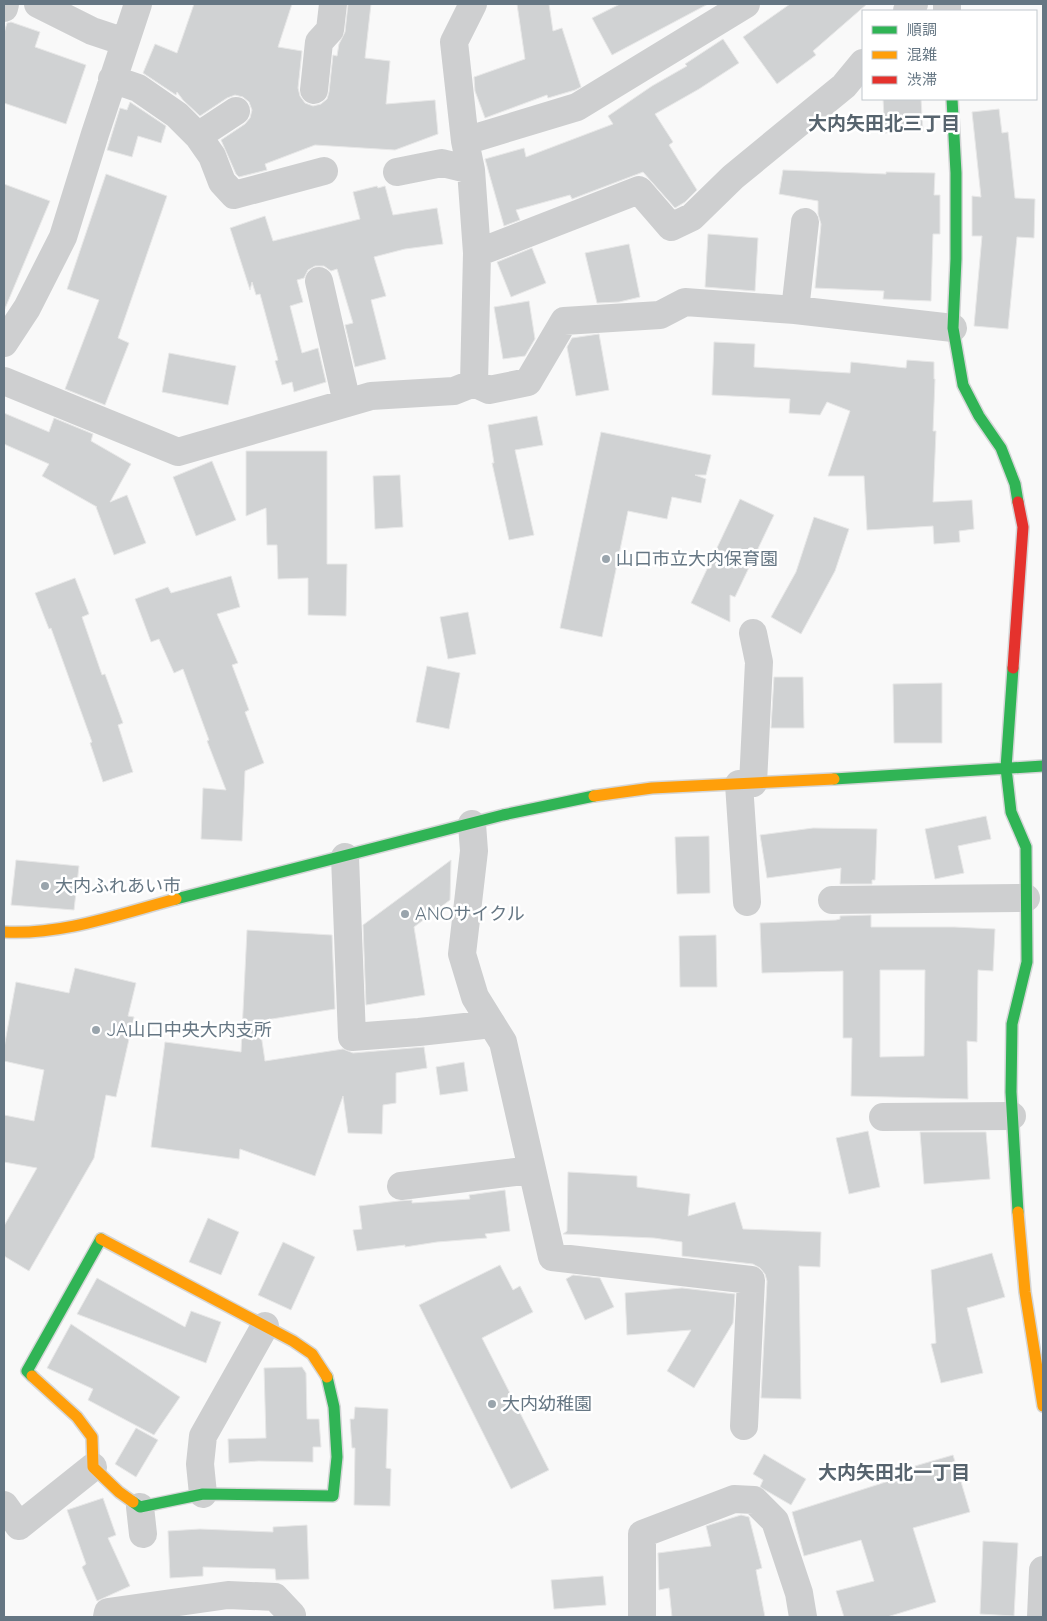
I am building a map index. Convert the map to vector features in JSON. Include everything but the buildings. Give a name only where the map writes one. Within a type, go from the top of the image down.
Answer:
[{"type":"street","points":[[4,8],[5,4]]},
{"type":"street","points":[[38,4],[92,31],[125,42]]},
{"type":"street","points":[[4,342],[27,308],[63,237],[112,79],[138,4]]},
{"type":"street","points":[[314,90],[309,39],[330,30],[333,4]]},
{"type":"street","points":[[473,4],[454,42],[465,141],[471,170],[477,253],[474,382]]},
{"type":"street","points":[[465,141],[577,107],[746,4]]},
{"type":"street","points":[[477,253],[639,190],[671,227],[692,217],[733,177],[844,86],[862,64]]},
{"type":"street","points":[[112,79],[138,88],[177,115],[198,136],[212,156],[222,182],[234,195],[324,172]]},
{"type":"street","points":[[952,100],[956,173],[954,328],[963,385],[979,416],[1001,448],[1015,484],[1023,527],[1006,768],[1011,812],[1026,847],[1027,962],[1012,1024],[1012,1116],[1015,1183],[1025,1292],[1043,1406]]},
{"type":"street","points":[[198,136],[236,111]]},
{"type":"street","points":[[397,172],[442,163],[471,170]]},
{"type":"street","points":[[795,310],[805,222]]},
{"type":"street","points":[[319,281],[347,403]]},
{"type":"street","points":[[4,381],[178,452],[371,396],[454,390],[474,382],[490,390],[528,382],[564,321],[660,315],[685,302],[795,310],[954,328]]},
{"type":"street","points":[[747,902],[746,784],[758,662],[753,633]]},
{"type":"street","points":[[4,932],[27,933],[55,930],[105,920],[162,903],[472,824],[588,797],[652,788],[1043,766]]},
{"type":"street","points":[[472,824],[474,851],[462,954],[475,997],[503,1042],[552,1257],[751,1280],[744,1426]]},
{"type":"street","points":[[345,857],[352,1037],[492,1024]]},
{"type":"street","points":[[832,900],[1026,898]]},
{"type":"street","points":[[883,1117],[1012,1116]]},
{"type":"street","points":[[401,1186],[532,1170]]},
{"type":"street","points":[[100,1239],[265,1326],[312,1354],[327,1374],[334,1407],[337,1457],[333,1496],[203,1494],[140,1507],[119,1492],[93,1467],[92,1437],[77,1416],[27,1371],[100,1239]]},
{"type":"street","points":[[203,1494],[200,1464],[203,1436],[265,1326]]},
{"type":"street","points":[[4,1505],[19,1526],[93,1467]]},
{"type":"street","points":[[642,1617],[642,1534],[734,1499],[754,1500],[775,1521],[799,1593],[803,1617]]},
{"type":"street","points":[[140,1507],[143,1534]]},
{"type":"street","points":[[1042,1617],[1043,1570]]},
{"type":"street","points":[[107,1617],[108,1612],[228,1595],[275,1597],[292,1615],[291,1617]]},
{"type":"traffic: fast","points":[[952,100],[956,173],[956,259],[953,328],[963,385],[979,416],[1001,448],[1015,484],[1018,502]]},
{"type":"traffic: fast","points":[[1013,668],[1006,768],[1011,812],[1026,847],[1027,962],[1012,1024],[1011,1092],[1018,1212]]},
{"type":"traffic: fast","points":[[834,779],[1043,766]]},
{"type":"traffic: fast","points":[[176,899],[503,815],[594,796]]},
{"type":"traffic: fast","points":[[32,1376],[27,1371],[101,1239]]},
{"type":"traffic: fast","points":[[133,1502],[140,1507],[203,1494],[333,1496],[337,1457],[334,1407],[327,1377]]},
{"type":"traffic: slow","points":[[594,796],[652,788],[834,779]]},
{"type":"traffic: slow","points":[[4,932],[26,932],[70,927],[176,899]]},
{"type":"traffic: slow","points":[[1018,1212],[1025,1292],[1043,1406]]},
{"type":"traffic: slow","points":[[101,1239],[293,1341],[312,1354],[327,1377]]},
{"type":"traffic: slow","points":[[32,1376],[77,1417],[92,1437],[93,1467],[119,1492],[133,1502]]},
{"type":"traffic: jam","points":[[1013,668],[1023,527],[1018,502]]},
{"type":"place","name":"山口市立大内保育園","points":[[606,559]]},
{"type":"place","name":"大内ふれあい市","points":[[45,886]]},
{"type":"place","name":"ANOサイクル","points":[[405,914]]},
{"type":"place","name":"JA山口中央大内支所","points":[[96,1030]]},
{"type":"place","name":"大内幼稚園","points":[[492,1404]]},
{"type":"district","name":"大内矢田北三丁目","points":[[884,123]]},
{"type":"district","name":"大内矢田北一丁目","points":[[894,1472]]}]
